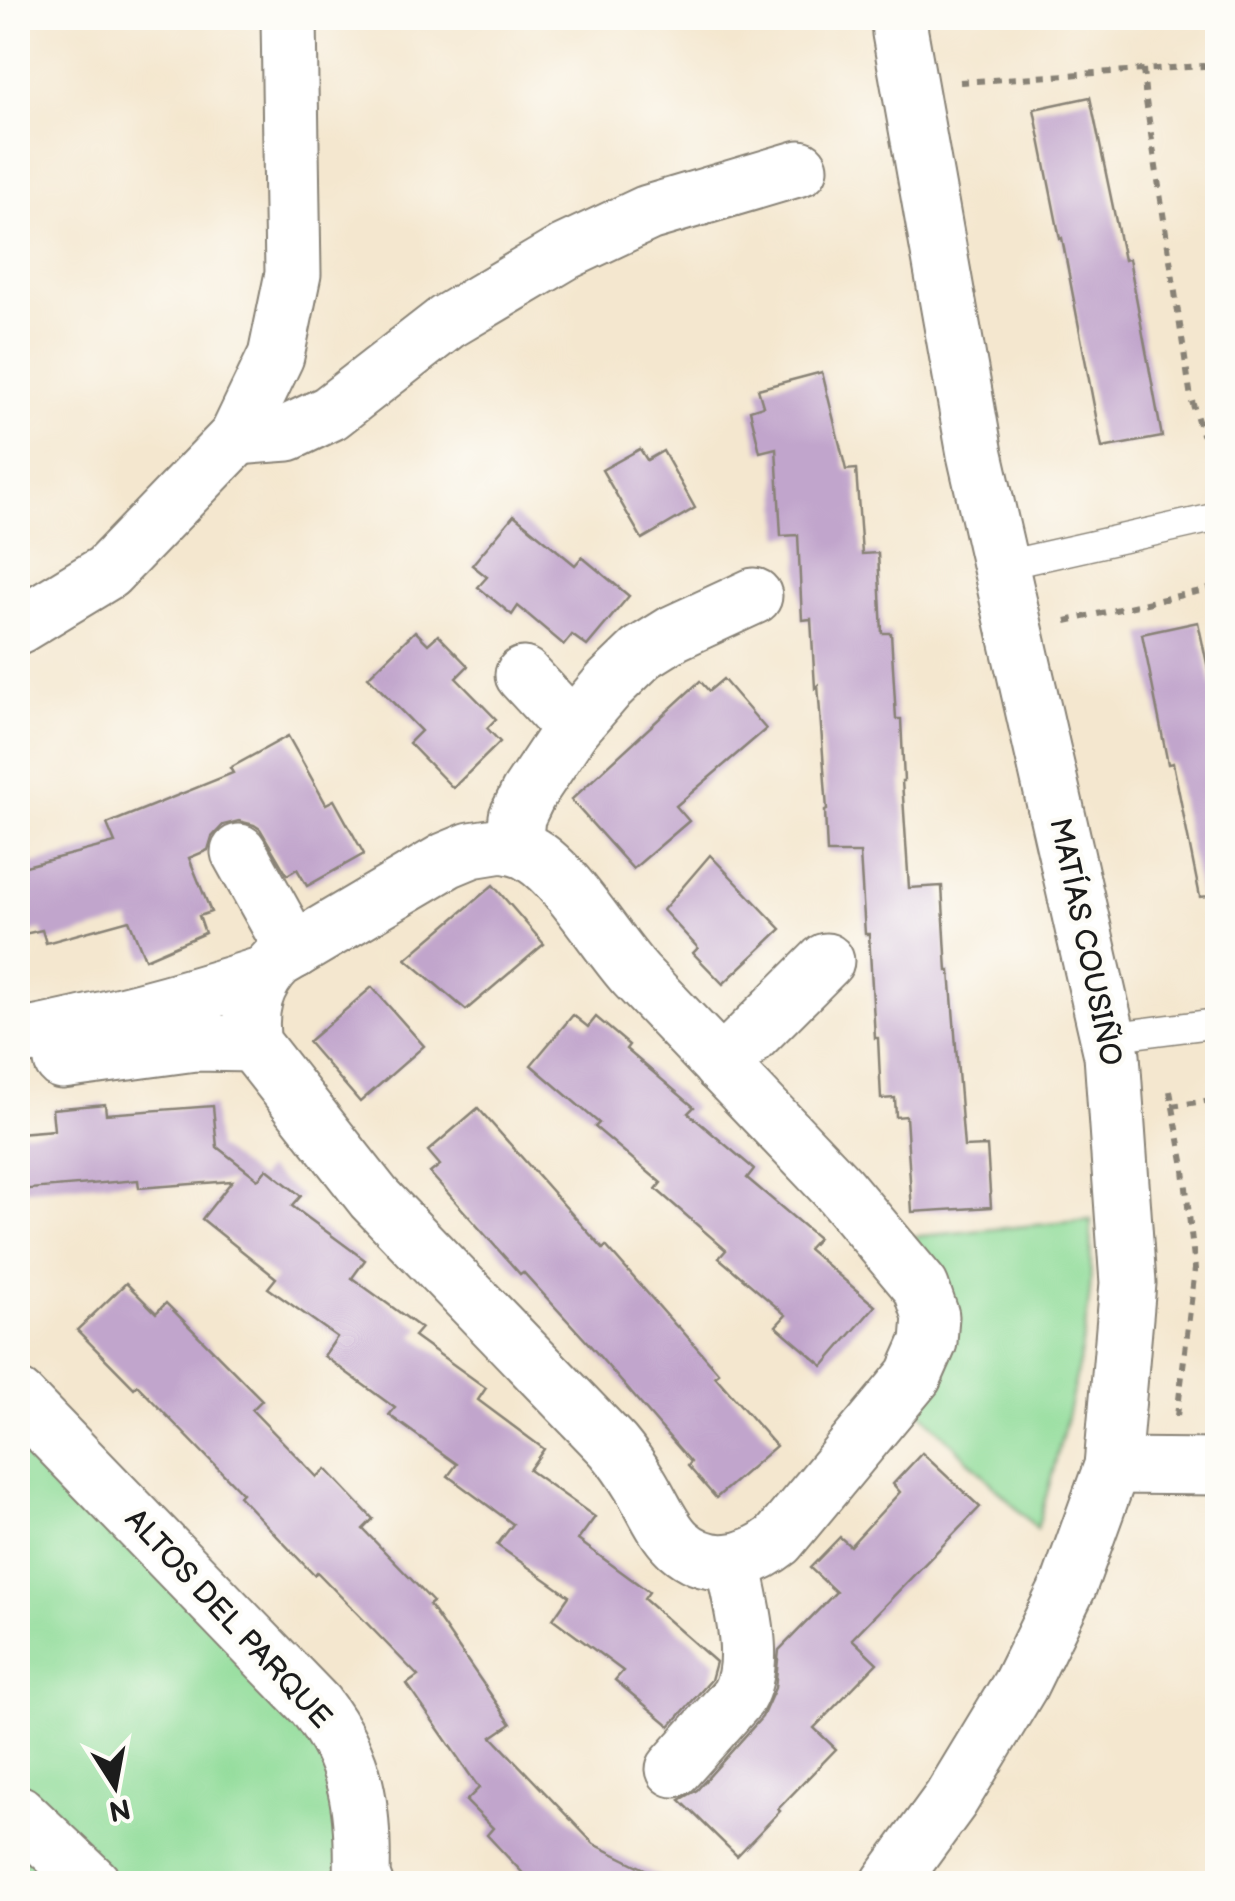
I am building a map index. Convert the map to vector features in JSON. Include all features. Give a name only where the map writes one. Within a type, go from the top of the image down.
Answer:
[{"type":"street","points":[[18,626],[107,572],[237,436],[276,356],[293,274],[289,18]]},
{"type":"street","name":"MATÍAS COUSIÑO","points":[[889,1884],[951,1799],[1020,1685],[1068,1586],[1112,1466],[1128,1283],[1112,1055],[975,454],[899,18]]},
{"type":"street","points":[[237,436],[288,433],[330,413],[447,322],[565,252],[648,213],[800,168]]},
{"type":"street","points":[[514,847],[517,817],[528,794],[572,728],[609,685],[642,653],[674,632],[754,596]]},
{"type":"street","points":[[522,675],[572,728]]},
{"type":"street","points":[[18,1065],[31,1066],[279,962],[446,860],[502,845],[536,857],[565,886],[616,953],[838,1187],[906,1267],[926,1300],[932,1329],[914,1376],[778,1540],[752,1557],[732,1562],[702,1557],[677,1543],[614,1446],[374,1198],[253,1044],[250,1027],[255,995],[279,962]]},
{"type":"street","points":[[239,852],[279,962]]},
{"type":"street","points":[[721,1066],[826,961]]},
{"type":"street","points":[[18,1038],[253,1044]]},
{"type":"street","name":"ALTOS DEL PARQUE","points":[[18,1398],[332,1727],[347,1756],[358,1794],[364,1834],[361,1882]]},
{"type":"street","points":[[1112,1466],[1218,1467]]},
{"type":"street","points":[[674,1769],[738,1697],[744,1685],[748,1663],[732,1562]]},
{"type":"street","points":[[18,1813],[92,1884]]},
{"type":"lane","points":[[1000,566],[1218,517]]},
{"type":"lane","points":[[1108,1036],[1218,1023]]},
{"type":"path","points":[[959,82],[1216,66],[1218,18]]},
{"type":"path","points":[[1143,69],[1191,398],[1202,434],[1218,444]]},
{"type":"path","points":[[1066,621],[1218,587]]},
{"type":"path","points":[[1172,1106],[1218,1099]]},
{"type":"green space","points":[[1091,1220],[1090,1291],[1081,1351],[1037,1529],[908,1399],[932,1372],[898,1238]]},
{"type":"green space","points":[[18,1410],[315,1697],[379,1883],[25,1884],[18,1877]]},
{"type":"building","points":[[1090,97],[1124,260],[1129,259],[1162,437],[1102,448],[1034,109]]},
{"type":"building","points":[[822,372],[846,470],[856,469],[862,554],[878,553],[882,633],[891,633],[896,719],[901,719],[909,888],[942,886],[964,1147],[987,1146],[991,1207],[912,1212],[906,1116],[896,1117],[895,1098],[881,1099],[860,853],[827,853],[818,685],[815,688],[811,619],[802,620],[798,535],[781,536],[776,448],[760,452],[750,410],[763,406],[758,389]]},
{"type":"building","points":[[640,449],[647,460],[663,451],[695,508],[642,539],[602,470]]},
{"type":"building","points":[[514,515],[575,565],[582,557],[629,596],[587,646],[572,635],[564,645],[518,606],[512,615],[478,587],[487,577],[472,565]]},
{"type":"building","points":[[1198,622],[1218,715],[1218,895],[1200,897],[1142,634]]},
{"type":"building","points":[[415,631],[428,644],[438,635],[468,666],[456,678],[496,719],[487,728],[500,742],[453,788],[409,743],[421,731],[368,677]]},
{"type":"building","points":[[723,679],[766,729],[676,806],[689,821],[633,869],[571,800],[700,681],[709,691]]},
{"type":"building","points":[[288,736],[326,804],[334,800],[364,854],[307,886],[297,869],[287,875],[260,829],[239,821],[223,825],[212,837],[208,850],[189,858],[211,912],[199,916],[205,933],[145,959],[129,920],[46,943],[42,930],[24,934],[18,909],[18,868],[115,843],[107,824],[233,773],[230,768]]},
{"type":"building","points":[[710,855],[781,929],[723,984],[693,953],[698,948],[663,910]]},
{"type":"building","points":[[493,885],[544,944],[466,1010],[406,959]]},
{"type":"building","points":[[372,987],[424,1046],[360,1102],[308,1042]]},
{"type":"building","points":[[573,1015],[588,1027],[596,1017],[629,1045],[626,1049],[694,1107],[688,1113],[754,1169],[747,1178],[818,1238],[808,1249],[875,1306],[823,1366],[776,1326],[786,1315],[719,1258],[726,1250],[656,1189],[661,1183],[595,1127],[599,1123],[531,1065]]},
{"type":"building","points":[[105,1104],[106,1114],[213,1106],[217,1147],[258,1179],[267,1169],[301,1196],[292,1206],[365,1260],[352,1278],[421,1328],[414,1336],[486,1388],[478,1400],[544,1449],[529,1470],[595,1517],[578,1540],[649,1592],[644,1599],[716,1662],[711,1680],[670,1726],[615,1680],[623,1671],[553,1619],[569,1596],[497,1545],[513,1524],[448,1476],[457,1464],[389,1415],[395,1408],[324,1356],[337,1337],[268,1288],[276,1278],[202,1219],[232,1181],[139,1188],[138,1180],[18,1190],[18,1133],[54,1130],[52,1109]]},
{"type":"building","points":[[478,1108],[603,1249],[606,1246],[678,1326],[776,1446],[716,1498],[688,1466],[691,1462],[588,1343],[430,1173],[440,1165],[428,1151]]},
{"type":"building","points":[[126,1283],[156,1313],[166,1303],[262,1400],[252,1410],[317,1477],[326,1469],[373,1519],[363,1529],[433,1602],[429,1605],[511,1724],[492,1737],[594,1844],[675,1884],[533,1884],[487,1835],[493,1828],[466,1801],[479,1788],[407,1684],[418,1676],[317,1572],[314,1575],[239,1496],[242,1493],[137,1385],[134,1388],[77,1330]]},
{"type":"building","points":[[922,1453],[980,1507],[852,1639],[877,1663],[814,1728],[836,1749],[737,1856],[680,1800],[697,1790],[762,1717],[775,1688],[779,1650],[836,1592],[810,1568],[840,1537],[850,1546],[900,1492],[893,1484]]}]
